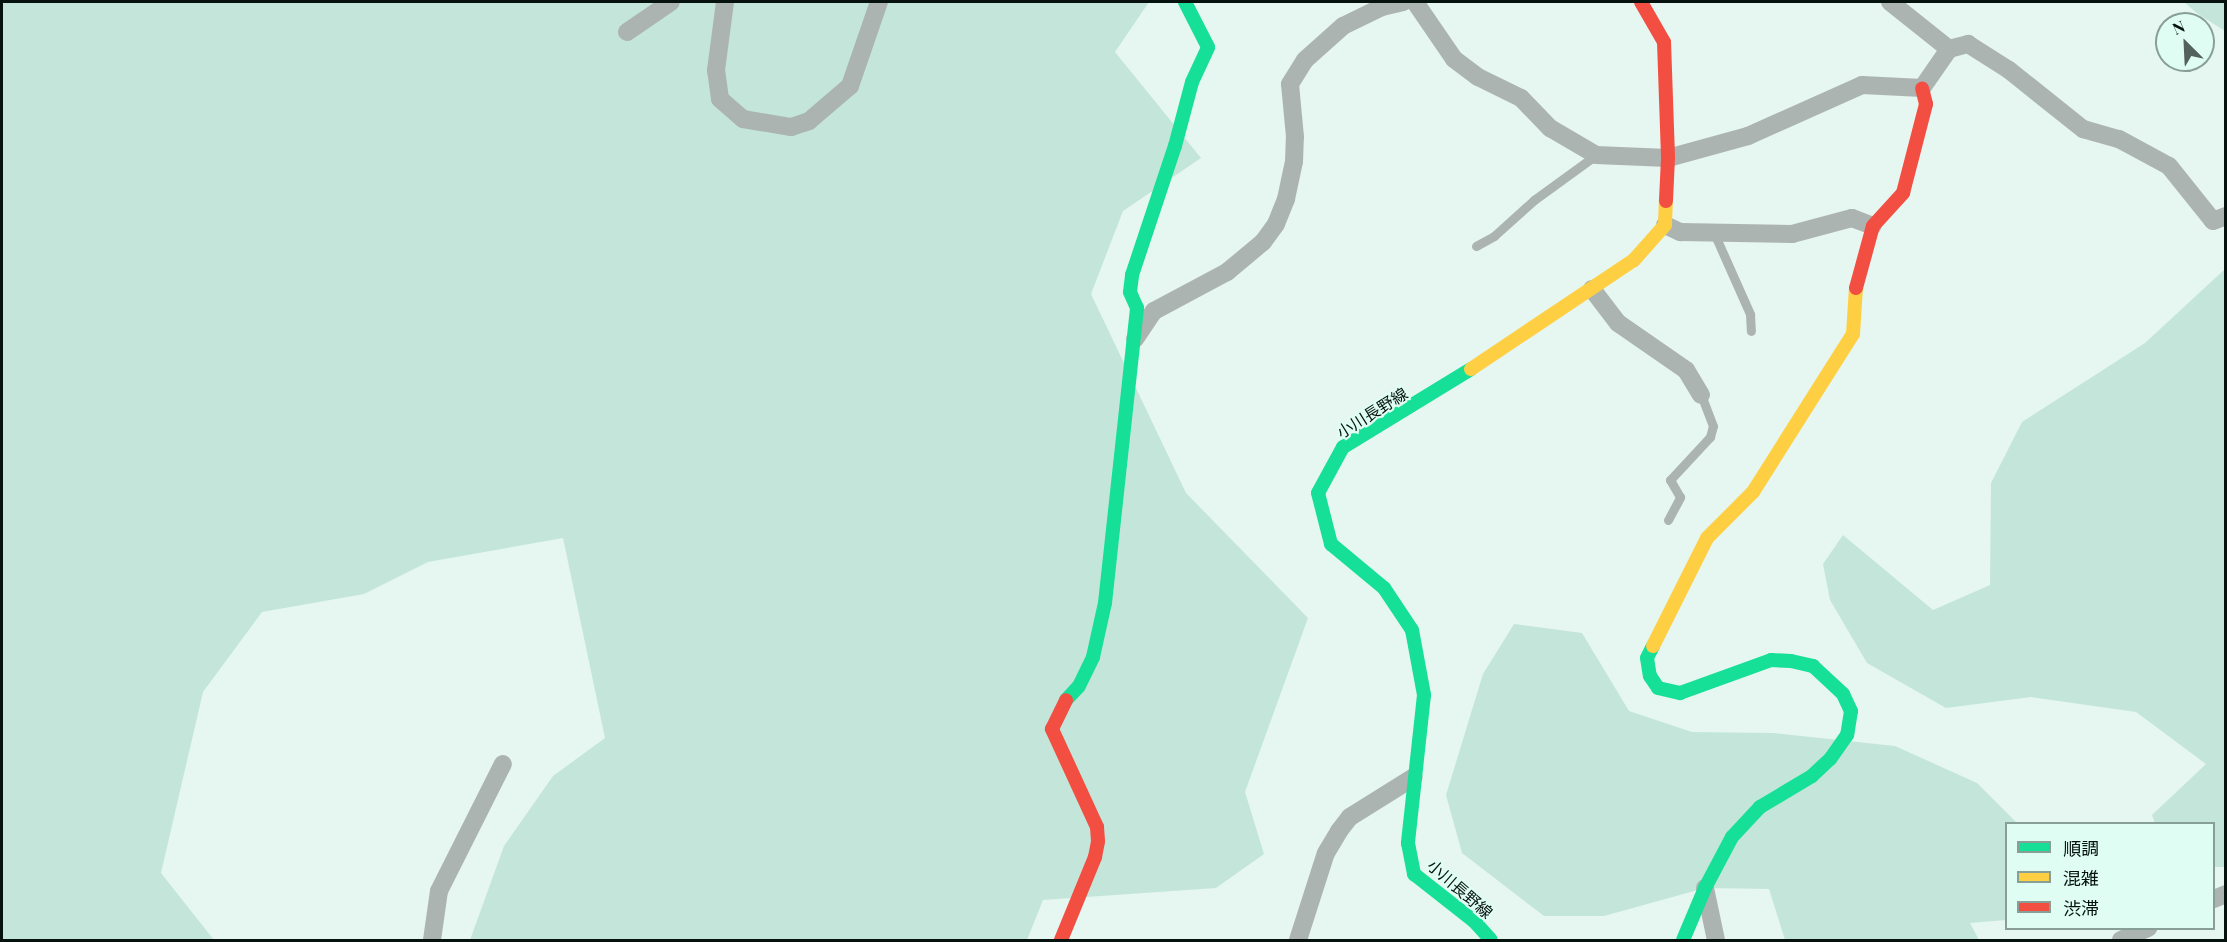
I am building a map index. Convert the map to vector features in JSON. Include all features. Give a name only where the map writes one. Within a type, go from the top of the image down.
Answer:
[{"type":"street","points":[[627,32],[671,2]]},
{"type":"street","points":[[725,2],[716,70],[720,99],[743,120],[791,127],[808,121],[850,86],[879,2]]},
{"type":"street","points":[[1062,940],[1095,857],[1098,827],[1052,729],[1062,704],[1087,673],[1094,657],[1105,603],[1135,339],[1137,308],[1130,292],[1138,249],[1175,146],[1192,82],[1208,47],[1185,2]]},
{"type":"street","points":[[1135,339],[1154,311],[1198,290],[1227,272],[1263,243],[1276,224],[1286,199],[1294,162],[1295,137],[1290,84],[1305,60],[1343,26],[1382,7],[1403,2]]},
{"type":"street","points":[[1415,2],[1454,59],[1478,77],[1521,98],[1550,128],[1596,155],[1668,158],[1748,136],[1862,86],[1922,88]]},
{"type":"street","points":[[1641,2],[1664,42],[1668,158],[1665,225],[1680,232],[1792,234],[1852,218],[1873,226]]},
{"type":"street","points":[[1890,2],[1949,49]]},
{"type":"street","points":[[1683,940],[1705,888],[1732,837],[1775,796],[1812,776],[1830,759],[1847,735],[1851,711],[1843,694],[1813,666],[1791,661],[1771,660],[1680,693],[1658,688],[1650,676],[1647,658],[1707,538],[1753,492],[1853,334],[1854,294],[1873,226],[1903,193],[1926,104],[1922,88],[1949,49],[1968,44],[2009,70],[2083,129],[2119,139],[2169,166],[2214,221],[2226,216]]},
{"type":"street","name":"小川長野線","points":[[1491,940],[1474,921],[1414,874],[1408,843],[1424,695],[1412,630],[1384,588],[1331,544],[1318,493],[1343,447],[1455,380],[1592,289],[1634,260],[1665,225]]},
{"type":"street","points":[[1592,289],[1618,323],[1686,370],[1701,395]]},
{"type":"street","points":[[432,940],[440,891],[502,764]]},
{"type":"street","points":[[1298,940],[1326,853],[1338,831],[1350,818],[1414,777]]},
{"type":"street","points":[[1705,888],[1716,940]]},
{"type":"street","points":[[2121,940],[2144,930]]},
{"type":"lane","points":[[1476,246],[1494,236],[1534,200],[1596,155]]},
{"type":"lane","points":[[1714,232],[1749,314],[1751,331]]},
{"type":"lane","points":[[1668,520],[1680,497],[1670,480],[1710,437],[1713,426],[1701,395]]},
{"type":"green space","points":[[2,2],[1149,2],[1115,52],[1201,158],[1123,211],[1091,294],[1186,493],[1308,618],[1245,792],[1264,854],[1216,888],[1043,900],[1027,940],[470,940],[504,846],[553,776],[605,738],[563,538],[428,562],[364,594],[262,612],[203,692],[161,873],[214,940],[2,940]]},
{"type":"green space","points":[[2184,2],[2225,2],[2225,31],[2215,25],[2215,12],[2196,12]]},
{"type":"green space","points":[[2225,269],[2226,867],[2215,867],[2215,822],[2155,822],[2152,815],[2206,764],[2136,712],[2031,697],[1946,708],[1867,663],[1830,600],[1823,564],[1843,535],[1933,610],[1990,585],[1991,483],[2022,422],[2145,343]]},
{"type":"green space","points":[[1514,624],[1582,633],[1629,711],[1692,732],[1773,733],[1895,746],[1977,783],[2016,822],[2005,822],[2005,920],[1970,923],[1979,940],[1785,940],[1769,889],[1705,888],[1604,916],[1544,916],[1462,853],[1446,795],[1483,674]]},
{"type":"traffic: fast","points":[[1066,700],[1079,686],[1093,657],[1105,603],[1137,308],[1130,292],[1132,275],[1175,146],[1192,82],[1208,47],[1185,2]]},
{"type":"traffic: fast","points":[[1471,369],[1343,447],[1318,493],[1331,544],[1384,588],[1412,630],[1424,695],[1408,843],[1414,874],[1474,921],[1491,940]]},
{"type":"traffic: fast","points":[[1653,646],[1647,658],[1650,676],[1658,688],[1680,693],[1771,660],[1791,661],[1813,666],[1843,694],[1851,711],[1847,735],[1830,759],[1812,776],[1760,807],[1732,837],[1705,888],[1683,940]]},
{"type":"traffic: slow","points":[[1471,369],[1634,260],[1665,225],[1666,201]]},
{"type":"traffic: slow","points":[[1653,646],[1707,538],[1753,492],[1853,334],[1856,288]]},
{"type":"traffic: jam","points":[[1641,2],[1664,42],[1668,158],[1666,201]]},
{"type":"traffic: jam","points":[[1856,288],[1873,226],[1903,193],[1926,104],[1922,88]]},
{"type":"traffic: jam","points":[[1061,940],[1095,857],[1098,841],[1097,827],[1052,729],[1066,700]]}]
